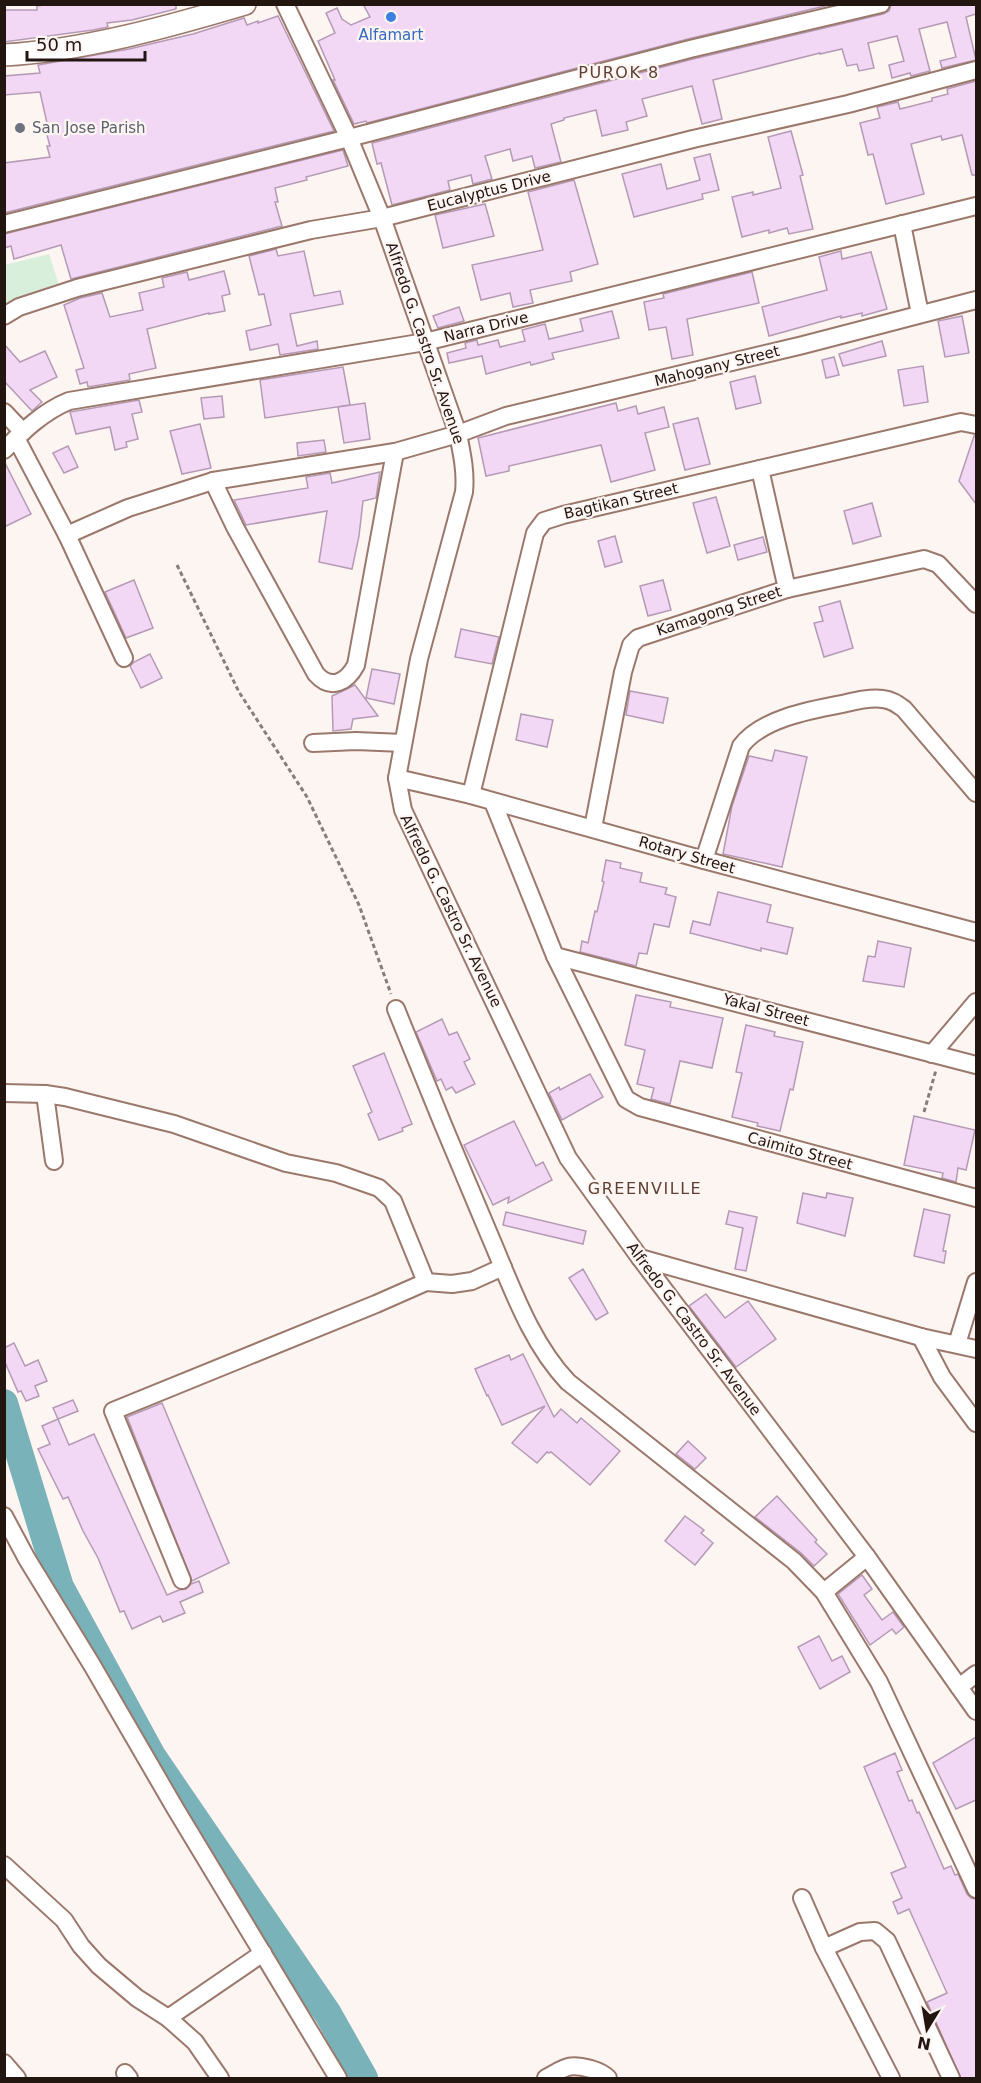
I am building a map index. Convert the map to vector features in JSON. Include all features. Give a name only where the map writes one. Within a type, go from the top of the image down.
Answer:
[{"type":"main road","points":[[4,55],[26,54],[122,36],[189,21],[245,4]]},
{"type":"street","name":"Alfredo G. Castro Sr. Avenue","points":[[285,4],[349,138],[382,218],[458,434],[466,478],[419,659],[403,743],[397,778],[403,810],[568,1158],[639,1258],[867,1557],[976,1711]]},
{"type":"street","points":[[4,224],[349,138],[690,49],[881,4]]},
{"type":"street","name":"Eucalyptus Drive","points":[[4,316],[19,307],[77,288],[311,230],[382,218],[693,139],[848,104],[976,70]]},
{"type":"street","name":"Narra Drive","points":[[15,440],[56,408],[69,401],[425,342],[976,206]]},
{"type":"street","points":[[902,224],[920,314]]},
{"type":"street","name":"Mahogany Street","points":[[67,535],[128,508],[213,481],[396,452],[506,417],[803,345],[976,300]]},
{"type":"street","points":[[4,412],[15,440],[67,535],[124,658]]},
{"type":"street","name":"Bagtikan Street","points":[[471,795],[538,527],[544,521],[960,422],[976,425]]},
{"type":"street","points":[[213,481],[235,527],[316,674],[323,681],[332,683],[344,680],[352,674],[356,665],[396,452]]},
{"type":"street","points":[[760,469],[787,589]]},
{"type":"street","name":"Kamagong Street","points":[[593,828],[615,711],[631,645],[638,638],[787,589],[924,559],[938,564],[976,604]]},
{"type":"street","points":[[704,860],[741,746],[756,732],[783,719],[811,710],[869,699],[894,701],[904,709],[976,793]]},
{"type":"street","points":[[313,743],[356,741],[403,743]]},
{"type":"street","name":"Rotary Street","points":[[397,778],[471,795],[976,932]]},
{"type":"street","points":[[493,802],[555,956]]},
{"type":"street","name":"Yakal Street","points":[[555,956],[976,1065]]},
{"type":"street","name":"Caimito Street","points":[[555,956],[626,1099],[640,1107],[976,1198]]},
{"type":"street","points":[[932,1054],[976,1002]]},
{"type":"street","points":[[396,1009],[503,1267],[538,1342],[552,1365],[568,1383],[794,1561],[824,1592],[879,1682],[976,1889]]},
{"type":"street","points":[[4,1093],[45,1094],[174,1124],[286,1163],[336,1173],[379,1188],[393,1201],[426,1282]]},
{"type":"street","points":[[45,1094],[54,1161]]},
{"type":"street","points":[[639,1258],[921,1337],[976,1349]]},
{"type":"street","points":[[182,1580],[112,1411],[426,1282],[452,1284],[472,1281],[503,1267]]},
{"type":"street","points":[[957,1344],[976,1282]]},
{"type":"street","points":[[921,1337],[942,1377],[976,1423]]},
{"type":"street","points":[[4,1516],[175,1808],[338,2079]]},
{"type":"street","points":[[824,1592],[867,1557]]},
{"type":"street","points":[[959,1687],[976,1674]]},
{"type":"street","points":[[4,1866],[64,1920],[81,1946],[99,1966],[137,1998],[168,2018],[195,2042],[220,2079]]},
{"type":"street","points":[[802,1898],[824,1948],[891,2079]]},
{"type":"street","points":[[824,1948],[860,1932],[874,1931],[887,1941],[951,2079]]},
{"type":"street","points":[[168,2018],[263,1953]]},
{"type":"street","points":[[4,2063],[17,2079]]},
{"type":"street","points":[[546,2079],[566,2067],[577,2065],[606,2075],[608,2079]]},
{"type":"path","points":[[177,565],[239,692],[307,796],[359,905],[396,1009]]},
{"type":"path","points":[[924,1112],[936,1070],[936,1062],[932,1054]]},
{"type":"green space","points":[[49,254],[60,288],[5,307],[4,265]]},
{"type":"building","points":[[176,4],[176,9],[132,20],[107,23],[108,27],[93,30],[4,42],[4,10],[37,10],[37,6]]},
{"type":"building","points":[[363,4],[833,4],[688,39],[367,123],[366,121],[354,124],[318,41],[335,33],[326,13],[337,8],[342,19],[351,25],[370,17]]},
{"type":"building","points":[[891,4],[976,4],[976,14],[966,17],[976,60],[942,68],[940,61],[956,57],[947,22],[919,29],[930,71],[911,76],[910,73],[892,78],[889,65],[904,61],[897,36],[868,43],[874,68],[859,71],[857,64],[847,66],[842,49],[820,53],[713,80],[722,119],[702,124],[692,86],[642,99],[647,116],[626,122],[628,130],[602,136],[596,110],[564,118],[564,120],[551,124],[561,162],[535,168],[532,156],[513,161],[510,149],[485,156],[492,179],[473,184],[471,175],[448,181],[450,190],[392,205],[381,163],[377,164],[372,143],[693,59],[883,14],[889,11]]},
{"type":"building","points":[[278,16],[334,131],[4,213],[4,163],[50,157],[47,146],[50,146],[44,124],[47,123],[40,92],[4,95],[4,76],[40,73],[38,65],[129,49],[193,34],[244,18],[247,25]]},
{"type":"building","points":[[976,81],[976,175],[972,175],[962,135],[942,140],[941,136],[911,144],[924,194],[886,204],[873,154],[868,155],[860,123],[880,118],[877,107],[898,102],[900,109],[932,101],[932,98],[948,94],[947,89]]},
{"type":"building","points":[[791,131],[803,175],[800,176],[813,229],[789,234],[787,228],[769,233],[769,230],[742,237],[732,197],[753,192],[753,195],[781,188],[768,137]]},
{"type":"building","points":[[343,150],[348,166],[275,188],[278,202],[275,202],[282,226],[71,279],[61,245],[14,259],[11,246],[4,248],[4,234]]},
{"type":"building","points":[[710,154],[719,190],[702,194],[703,199],[634,217],[622,174],[661,164],[667,189],[700,180],[694,158]]},
{"type":"building","points":[[574,180],[598,264],[570,272],[572,281],[530,290],[533,303],[513,307],[510,293],[481,300],[472,265],[543,250],[528,192]]},
{"type":"building","points":[[485,204],[494,236],[443,248],[435,215]]},
{"type":"building","points":[[276,249],[278,256],[304,251],[314,296],[340,291],[343,304],[290,314],[297,346],[317,341],[318,349],[280,355],[278,344],[250,350],[246,331],[271,325],[264,294],[259,295],[249,256]]},
{"type":"building","points":[[841,251],[842,259],[871,252],[887,309],[862,316],[862,313],[841,318],[841,316],[769,336],[762,307],[827,290],[819,257]]},
{"type":"building","points":[[224,271],[230,294],[222,296],[225,311],[147,329],[156,368],[129,374],[130,380],[88,387],[87,382],[80,384],[76,370],[84,368],[64,305],[80,298],[102,293],[110,317],[143,310],[139,293],[164,287],[162,278],[187,272],[189,280]]},
{"type":"building","points":[[752,272],[759,303],[687,319],[693,355],[672,359],[666,327],[649,330],[644,302],[664,298],[663,294]]},
{"type":"building","points":[[459,307],[464,321],[438,328],[433,316]]},
{"type":"building","points":[[612,311],[619,338],[552,353],[554,359],[531,365],[530,362],[486,374],[482,356],[449,363],[447,353],[466,348],[465,343],[477,340],[478,345],[498,340],[500,347],[525,341],[522,330],[545,324],[549,339],[583,331],[580,319]]},
{"type":"building","points":[[962,316],[969,353],[945,357],[938,321]]},
{"type":"building","points":[[882,341],[886,356],[843,366],[839,354]]},
{"type":"building","points":[[4,344],[20,362],[45,351],[57,377],[30,390],[42,402],[32,411],[4,381]]},
{"type":"building","points":[[834,357],[839,375],[826,378],[822,360]]},
{"type":"building","points":[[923,366],[928,402],[904,406],[898,370]]},
{"type":"building","points":[[343,367],[350,405],[265,418],[260,380]]},
{"type":"building","points":[[755,376],[761,403],[736,409],[730,382]]},
{"type":"building","points":[[222,396],[224,417],[204,419],[201,398]]},
{"type":"building","points":[[139,400],[142,412],[132,414],[138,439],[126,442],[127,447],[115,450],[110,427],[76,434],[70,412]]},
{"type":"building","points":[[365,403],[370,439],[344,443],[338,407]]},
{"type":"building","points":[[616,403],[618,411],[636,406],[638,414],[664,407],[669,427],[645,433],[655,470],[611,482],[601,445],[509,466],[509,471],[486,476],[478,438]]},
{"type":"building","points":[[698,418],[710,464],[685,470],[673,424]]},
{"type":"building","points":[[200,424],[211,468],[182,474],[170,431]]},
{"type":"building","points":[[974,436],[976,437],[976,504],[959,481]]},
{"type":"building","points":[[324,440],[326,452],[298,456],[297,443]]},
{"type":"building","points":[[68,446],[78,467],[64,473],[53,453]]},
{"type":"building","points":[[4,461],[31,514],[4,527]]},
{"type":"building","points":[[380,472],[376,498],[363,501],[352,569],[319,562],[327,511],[246,525],[234,500],[308,488],[306,477],[330,473],[332,483]]},
{"type":"building","points":[[716,497],[730,546],[707,553],[693,503]]},
{"type":"building","points":[[872,503],[881,536],[853,544],[844,511]]},
{"type":"building","points":[[615,536],[622,562],[605,567],[598,541]]},
{"type":"building","points":[[763,537],[767,552],[738,560],[734,545]]},
{"type":"building","points":[[134,580],[153,628],[126,638],[105,592]]},
{"type":"building","points":[[663,580],[671,610],[648,616],[640,586]]},
{"type":"building","points":[[840,601],[853,648],[824,657],[814,623],[823,621],[819,607]]},
{"type":"building","points":[[461,629],[499,637],[492,664],[455,657]]},
{"type":"building","points":[[150,654],[162,678],[141,688],[130,666]]},
{"type":"building","points":[[372,669],[400,674],[394,704],[366,698]]},
{"type":"building","points":[[355,685],[378,716],[353,719],[351,729],[333,731],[332,696]]},
{"type":"building","points":[[630,691],[668,698],[663,723],[626,715]]},
{"type":"building","points":[[521,714],[553,720],[547,747],[516,740]]},
{"type":"building","points":[[775,750],[807,757],[782,867],[723,854],[732,806],[749,756],[772,761]]},
{"type":"building","points":[[606,860],[621,863],[620,868],[642,873],[640,882],[667,888],[665,894],[676,897],[669,927],[654,924],[647,954],[639,953],[636,966],[580,952],[582,941],[588,943],[595,911],[597,912]]},
{"type":"building","points":[[718,892],[771,905],[767,922],[793,928],[787,954],[761,948],[761,951],[690,933],[693,921],[710,925]]},
{"type":"building","points":[[878,941],[911,948],[904,987],[863,981],[868,956],[875,957]]},
{"type":"building","points":[[636,995],[671,1002],[670,1007],[723,1018],[712,1068],[680,1061],[670,1104],[651,1099],[654,1088],[637,1084],[645,1050],[625,1045]]},
{"type":"building","points":[[442,1019],[449,1035],[457,1032],[470,1059],[464,1062],[475,1084],[456,1093],[452,1087],[446,1090],[441,1079],[437,1081],[416,1032]]},
{"type":"building","points":[[746,1025],[775,1032],[774,1036],[803,1042],[793,1090],[790,1089],[780,1131],[732,1117],[742,1073],[736,1072]]},
{"type":"building","points":[[384,1053],[412,1124],[402,1128],[403,1131],[379,1140],[368,1114],[372,1112],[353,1066]]},
{"type":"building","points":[[590,1074],[603,1097],[562,1120],[549,1093],[559,1087],[560,1090]]},
{"type":"building","points":[[914,1116],[975,1130],[966,1170],[958,1168],[956,1182],[942,1178],[943,1173],[904,1165]]},
{"type":"building","points":[[514,1121],[536,1166],[543,1162],[552,1180],[508,1203],[509,1197],[493,1205],[464,1145]]},
{"type":"building","points":[[803,1193],[826,1198],[827,1193],[853,1198],[845,1236],[797,1223]]},
{"type":"building","points":[[924,1209],[950,1215],[943,1251],[946,1251],[944,1263],[914,1256]]},
{"type":"building","points":[[729,1211],[757,1217],[746,1271],[735,1269],[743,1228],[726,1224]]},
{"type":"building","points":[[506,1212],[586,1231],[583,1244],[503,1225]]},
{"type":"building","points":[[583,1269],[608,1313],[596,1320],[569,1278]]},
{"type":"building","points":[[706,1294],[725,1318],[748,1301],[776,1339],[736,1367],[689,1306]]},
{"type":"building","points":[[14,1343],[25,1366],[38,1360],[47,1381],[35,1386],[39,1396],[26,1401],[21,1391],[18,1392],[4,1360],[4,1348]]},
{"type":"building","points":[[523,1354],[554,1417],[561,1409],[577,1423],[581,1418],[620,1451],[590,1485],[551,1452],[547,1452],[537,1463],[512,1443],[545,1406],[502,1425],[487,1396],[475,1369],[509,1355],[511,1360]]},
{"type":"building","points":[[73,1400],[78,1411],[58,1419],[53,1408]]},
{"type":"building","points":[[162,1403],[229,1563],[192,1581],[127,1417]]},
{"type":"building","points":[[58,1419],[69,1445],[94,1434],[167,1595],[186,1589],[199,1581],[203,1592],[180,1602],[185,1613],[163,1622],[160,1616],[132,1629],[124,1611],[120,1612],[98,1558],[68,1497],[63,1499],[38,1449],[50,1444],[42,1426]]},
{"type":"building","points":[[688,1441],[706,1458],[695,1469],[676,1454]]},
{"type":"building","points":[[777,1496],[827,1554],[814,1566],[755,1517]]},
{"type":"building","points":[[685,1516],[704,1530],[701,1533],[713,1543],[695,1565],[665,1541]]},
{"type":"building","points":[[862,1575],[872,1589],[864,1595],[882,1620],[893,1612],[904,1627],[896,1634],[892,1629],[870,1645],[838,1594]]},
{"type":"building","points":[[819,1636],[832,1661],[842,1656],[850,1672],[820,1689],[798,1647]]},
{"type":"building","points":[[976,1737],[976,1800],[956,1809],[933,1763]]},
{"type":"building","points":[[895,1753],[902,1770],[897,1772],[909,1801],[912,1800],[917,1813],[919,1812],[944,1869],[951,1866],[955,1875],[958,1874],[967,1894],[976,1899],[976,2079],[961,2079],[927,2002],[947,1993],[909,1909],[898,1914],[893,1902],[902,1898],[891,1873],[906,1867],[864,1767]]},
{"type":"waterway","points":[[4,1403],[60,1587],[152,1756],[328,2014],[364,2078]]},
{"type":"place","name":"Alfamart","points":[[391,17]]},
{"type":"place","name":"San Jose Parish","points":[[20,128]]},
{"type":"district","name":"PUROK 8","points":[[619,72]]},
{"type":"district","name":"GREENVILLE","points":[[645,1188]]}]
